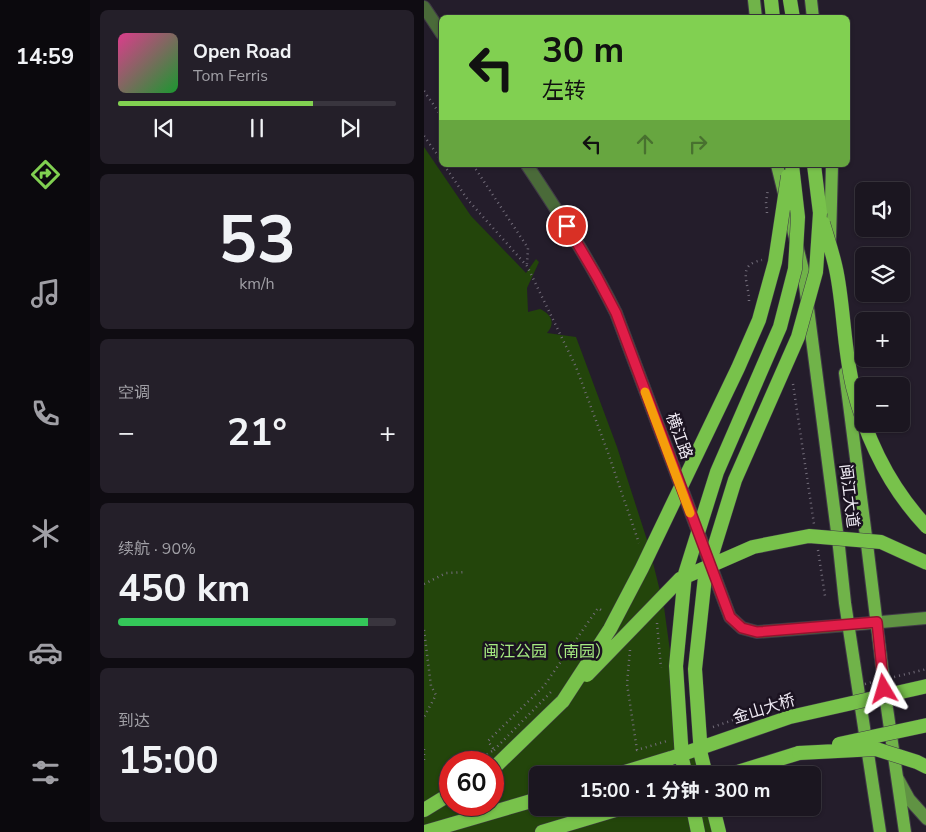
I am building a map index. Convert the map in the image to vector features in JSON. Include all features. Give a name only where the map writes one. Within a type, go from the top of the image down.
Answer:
[{"type":"highway","points":[[771,0],[773,15]]},
{"type":"highway","points":[[790,0],[792,15]]},
{"type":"highway","points":[[504,757],[557,696],[610,629],[642,568],[759,320],[775,262],[791,167]]},
{"type":"highway","points":[[684,766],[676,666],[685,574],[717,472],[780,327],[795,269],[798,217],[791,167]]},
{"type":"highway","points":[[814,167],[820,213],[837,273],[853,386],[868,436],[890,479],[926,527]]},
{"type":"highway","points":[[704,766],[701,755],[695,669],[705,577],[735,480],[798,337],[816,272],[820,213]]},
{"type":"highway","points":[[557,696],[680,579],[752,547],[808,536],[872,541],[881,542],[926,563]]},
{"type":"highway","name":"金山大桥","points":[[642,766],[790,717],[926,686]]},
{"type":"highway","points":[[757,766],[799,753],[926,724]]},
{"type":"highway","points":[[799,753],[876,749],[917,762],[926,768]]},
{"type":"highway","points":[[424,810],[439,801]]},
{"type":"highway","points":[[425,832],[529,802]]},
{"type":"highway","points":[[542,832],[595,816]]},
{"type":"highway","points":[[695,816],[698,832]]},
{"type":"highway","points":[[715,816],[719,832]]},
{"type":"main road","points":[[754,0],[756,15]]},
{"type":"main road","points":[[811,0],[813,15]]},
{"type":"main road","name":"闽江大道","points":[[777,167],[803,270],[848,625],[880,832]]},
{"type":"main road","name":"闽江大道","points":[[832,167],[829,266],[905,832]]},
{"type":"main road","points":[[848,625],[926,618]]},
{"type":"main road","points":[[898,779],[909,799],[926,819]]},
{"type":"street","points":[[424,7],[439,30]]},
{"type":"street","name":"横江路","points":[[528,167],[567,226],[616,313],[730,617],[742,628],[757,632],[848,625]]},
{"type":"path","points":[[424,91],[439,114]]},
{"type":"path","points":[[424,136],[439,158]]},
{"type":"path","points":[[445,167],[468,200],[527,266],[576,367],[642,551]]},
{"type":"path","points":[[474,167],[528,248],[527,266]]},
{"type":"path","points":[[749,304],[745,274],[747,267],[752,262],[771,258]]},
{"type":"path","points":[[424,584],[446,573],[465,572]]},
{"type":"path","points":[[602,616],[607,608]]},
{"type":"path","points":[[656,617],[661,671]]},
{"type":"path","points":[[424,630],[431,686],[436,695],[424,717]]},
{"type":"path","points":[[494,750],[557,696]]},
{"type":"path","points":[[424,749],[424,761]]},
{"type":"green space","name":"闽江公园（南园）","points":[[424,147],[471,216],[526,273],[536,259],[539,262],[527,288],[528,312],[540,309],[547,313],[552,322],[547,333],[576,337],[617,447],[648,543],[664,607],[679,717],[698,766],[529,766],[529,816],[716,816],[722,832],[424,832]]},
{"type":"slow traffic","points":[[645,392],[690,513]]},
{"type":"route","points":[[567,226],[616,313],[730,617],[742,628],[757,632],[877,622],[884,689]]}]
